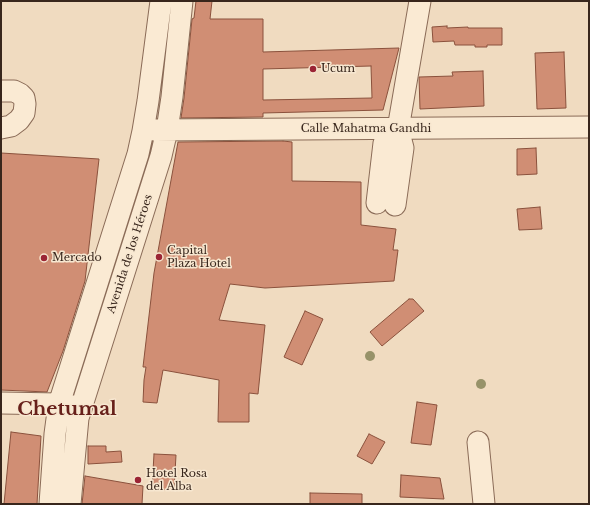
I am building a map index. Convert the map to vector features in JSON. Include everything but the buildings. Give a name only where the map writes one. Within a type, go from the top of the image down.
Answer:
[{"type":"street","name":"Avenida de los Héroes","points":[[50,504],[58,410],[138,154],[148,102],[161,1]]},
{"type":"street","name":"Avenida de los Héroes","points":[[70,504],[80,412],[161,156],[167,130],[182,1]]},
{"type":"street","points":[[386,204],[384,143],[398,129],[420,1]]},
{"type":"street","points":[[1,91],[14,91],[20,94],[24,98],[26,104],[24,113],[19,120],[11,126],[1,128]]},
{"type":"street","name":"Calle Mahatma Gandhi","points":[[143,131],[589,127]]},
{"type":"street","points":[[1,403],[80,412]]},
{"type":"street","points":[[1,415],[58,410]]},
{"type":"street","points":[[478,442],[484,504]]},
{"type":"place","name":"Ucum","points":[[313,69]]},
{"type":"place","name":"Capital Plaza Hotel","points":[[159,257]]},
{"type":"place","name":"Mercado","points":[[44,258]]},
{"type":"place","name":"Hotel Rosa del Alba","points":[[138,480]]},
{"type":"district","name":"Chetumal","points":[[67,410]]}]
